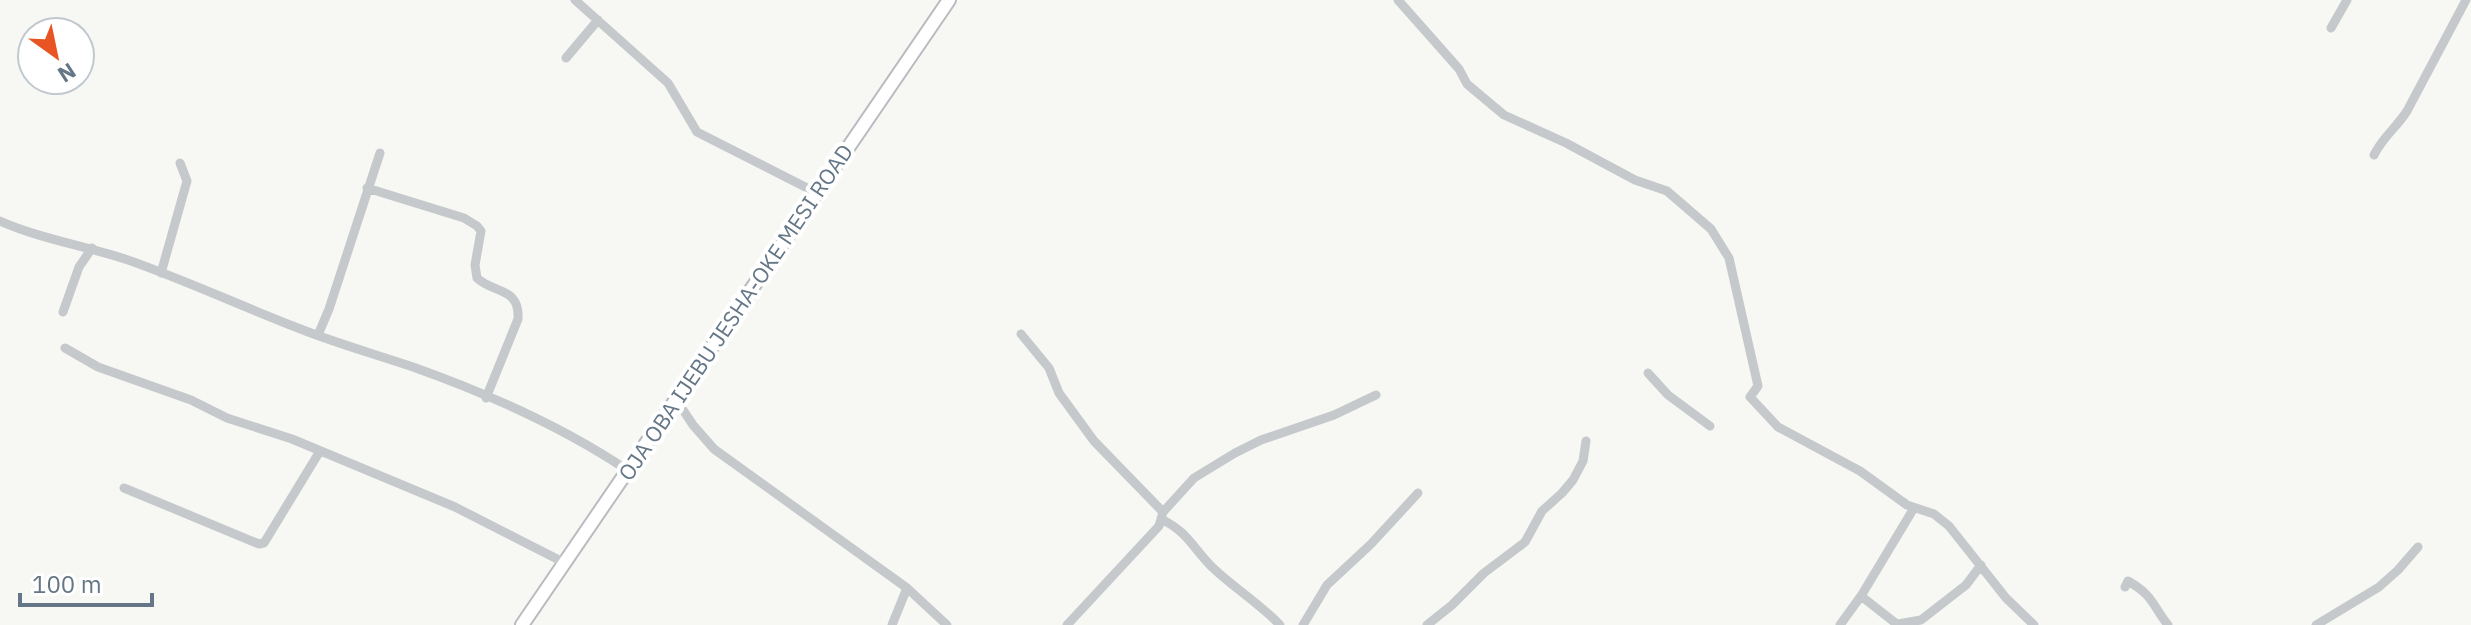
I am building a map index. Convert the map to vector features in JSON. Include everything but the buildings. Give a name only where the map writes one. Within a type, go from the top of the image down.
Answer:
[{"type":"main road","name":"OJA OBA IJEBU JESHA-OKE MESI ROAD","points":[[522,625],[949,0]]},
{"type":"street","points":[[575,0],[668,83],[697,132],[817,193]]},
{"type":"street","points":[[1398,0],[1459,69],[1467,84],[1504,115],[1566,143],[1635,180],[1667,191],[1711,229],[1729,258],[1753,360],[1758,386],[1750,397],[1778,427],[1860,471],[1914,508],[1934,514],[1949,526],[2014,607],[2034,625]]},
{"type":"street","points":[[2331,28],[2347,0]]},
{"type":"street","points":[[2374,155],[2380,142],[2398,125],[2407,111],[2466,0]]},
{"type":"street","points":[[566,58],[598,20]]},
{"type":"street","points":[[318,335],[380,153]]},
{"type":"street","points":[[161,273],[187,181],[180,163]]},
{"type":"street","points":[[367,188],[464,218],[481,231],[475,265],[477,278],[511,296],[518,310],[518,319],[486,398]]},
{"type":"street","points":[[0,221],[24,232],[92,248],[318,335],[417,369],[553,426],[589,444],[627,470]]},
{"type":"street","points":[[63,312],[79,267],[92,248]]},
{"type":"street","points":[[1021,334],[1049,368],[1059,393],[1094,441],[1211,566],[1260,604],[1280,625]]},
{"type":"street","points":[[65,348],[98,367],[191,400],[227,418],[254,425],[455,507],[563,562]]},
{"type":"street","points":[[1648,373],[1668,395],[1710,426]]},
{"type":"street","points":[[1067,625],[1159,526],[1162,516],[1194,478],[1261,440],[1334,415],[1376,395]]},
{"type":"street","points":[[675,398],[714,449],[907,588],[947,625]]},
{"type":"street","points":[[1427,625],[1492,566],[1525,542],[1542,511],[1573,480],[1583,461],[1586,441]]},
{"type":"street","points":[[124,488],[259,544],[264,543],[320,451]]},
{"type":"street","points":[[1303,625],[1327,585],[1371,544],[1418,493]]},
{"type":"street","points":[[1840,625],[1914,508]]},
{"type":"street","points":[[2316,625],[2379,587],[2418,547]]},
{"type":"street","points":[[1861,596],[1898,625],[1921,620],[1966,585],[1981,565]]},
{"type":"street","points":[[2125,587],[2128,581],[2154,600],[2168,625]]},
{"type":"street","points":[[892,625],[907,588]]}]
